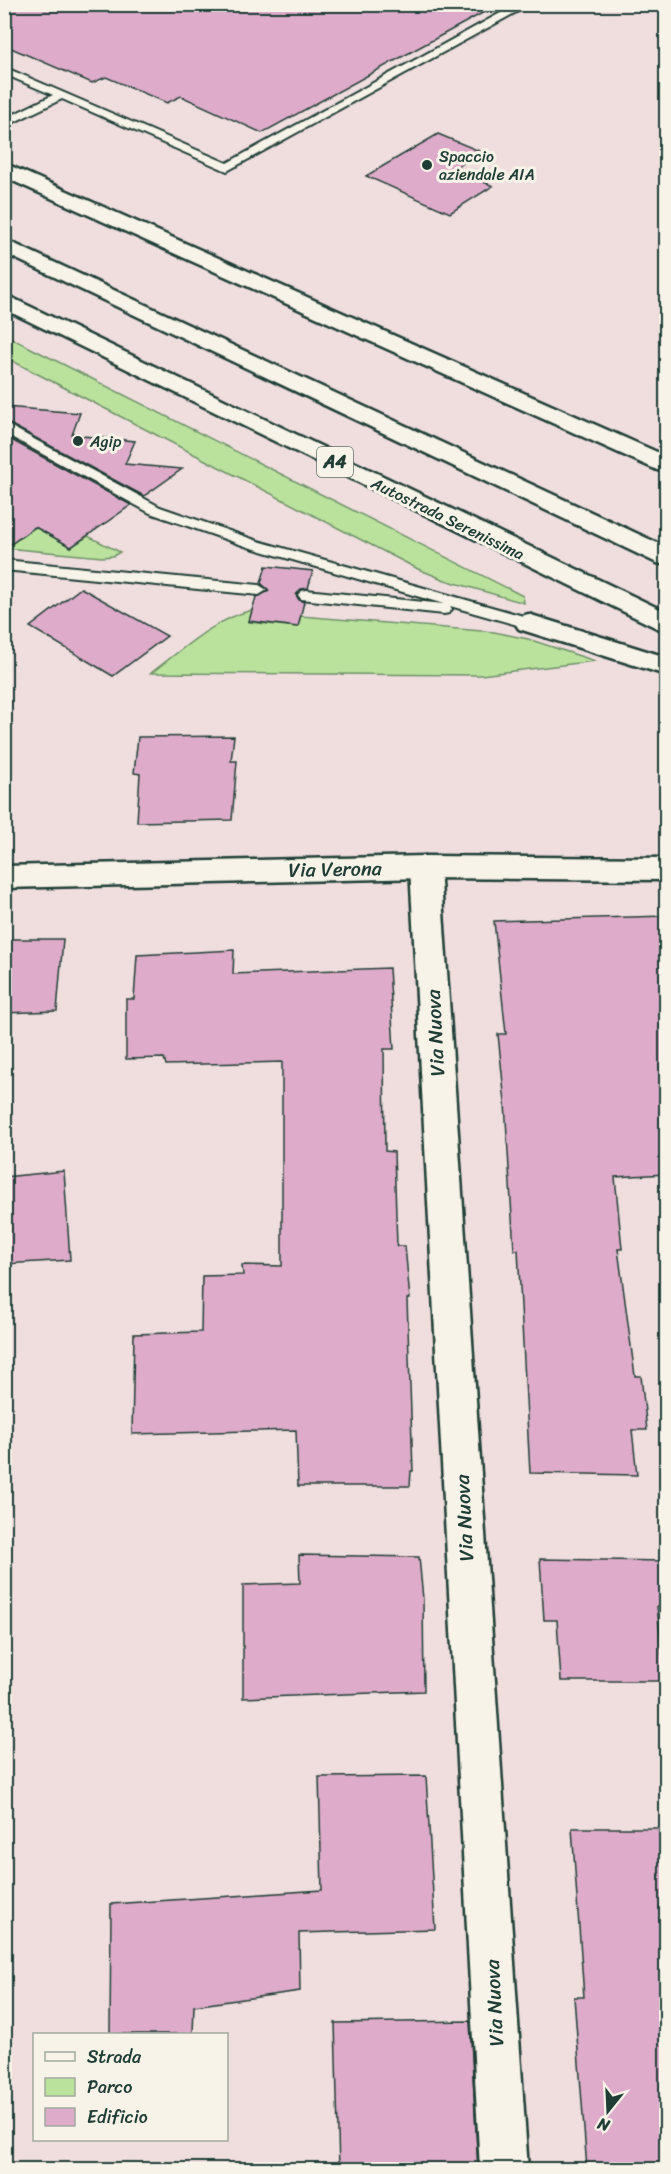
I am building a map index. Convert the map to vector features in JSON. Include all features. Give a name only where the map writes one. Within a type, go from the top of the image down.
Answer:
[{"type":"main road","points":[[4,169],[666,465]]},
{"type":"main road","points":[[4,245],[666,557]]},
{"type":"main road","name":"Autostrada Serenissima","points":[[4,300],[666,622]]},
{"type":"main road","points":[[528,623],[666,666]]},
{"type":"main road","name":"Via Verona","points":[[4,877],[425,867],[666,869]]},
{"type":"main road","name":"Via Nuova","points":[[425,867],[504,2169]]},
{"type":"lane","points":[[4,70],[227,167],[526,4]]},
{"type":"lane","points":[[4,124],[62,95]]},
{"type":"lane","points":[[4,427],[155,510],[253,544],[528,623]]},
{"type":"lane","points":[[4,565],[259,590]]},
{"type":"lane","points":[[306,595],[493,614]]},
{"type":"green space","points":[[5,335],[523,596],[524,603],[445,580],[418,569],[24,367],[5,357]]},
{"type":"green space","points":[[36,527],[71,547],[88,536],[120,552],[113,556],[102,557],[5,548],[4,544],[8,546]]},
{"type":"green space","points":[[252,610],[249,622],[296,627],[301,616],[494,632],[528,639],[595,661],[481,675],[151,673],[211,628]]},
{"type":"building","points":[[4,4],[499,4],[262,133],[181,96],[167,103],[106,77],[92,83],[4,45]]},
{"type":"building","points":[[438,134],[482,152],[453,169],[493,186],[450,213],[366,176]]},
{"type":"building","points":[[4,407],[80,413],[72,435],[135,441],[125,464],[182,469],[144,496],[4,421]]},
{"type":"building","points":[[4,436],[131,505],[71,547],[35,527],[4,549]]},
{"type":"building","points":[[266,566],[313,571],[308,588],[301,589],[296,595],[304,602],[298,627],[249,621],[256,597],[269,591],[261,583]]},
{"type":"building","points":[[81,588],[167,636],[113,676],[30,627]]},
{"type":"building","points":[[234,736],[231,761],[237,761],[232,820],[137,822],[140,774],[134,773],[138,737]]},
{"type":"building","points":[[666,916],[666,1174],[615,1177],[622,1249],[618,1249],[635,1376],[641,1376],[647,1430],[632,1430],[637,1475],[530,1473],[518,1250],[514,1250],[505,1103],[498,1034],[506,1034],[494,921]]},
{"type":"building","points":[[4,939],[63,939],[57,1011],[4,1013]]},
{"type":"building","points":[[234,950],[233,974],[389,968],[394,1049],[384,1049],[385,1151],[394,1152],[397,1246],[405,1246],[410,1299],[407,1299],[413,1471],[411,1471],[410,1486],[298,1486],[296,1430],[132,1434],[134,1334],[201,1332],[202,1276],[243,1275],[242,1265],[282,1266],[282,1062],[166,1065],[164,1058],[126,1059],[126,999],[134,999],[137,955]]},
{"type":"building","points":[[64,1171],[70,1260],[4,1264],[4,1177]]},
{"type":"building","points":[[299,1555],[419,1557],[423,1599],[424,1691],[243,1698],[243,1585],[300,1583]]},
{"type":"building","points":[[540,1559],[666,1561],[666,1606],[657,1606],[665,1681],[561,1681],[557,1620],[544,1620]]},
{"type":"building","points":[[426,1776],[435,1929],[299,1933],[300,1991],[194,2006],[193,2033],[110,2033],[111,1904],[322,1890],[319,1777]]},
{"type":"building","points":[[572,1828],[666,1828],[666,2169],[587,2169],[574,1997],[584,1997]]},
{"type":"building","points":[[470,2021],[478,2169],[339,2169],[335,2023]]},
{"type":"place","name":"Spaccio aziendale AIA","points":[[427,165]]},
{"type":"place","name":"Agip","points":[[78,441]]}]
